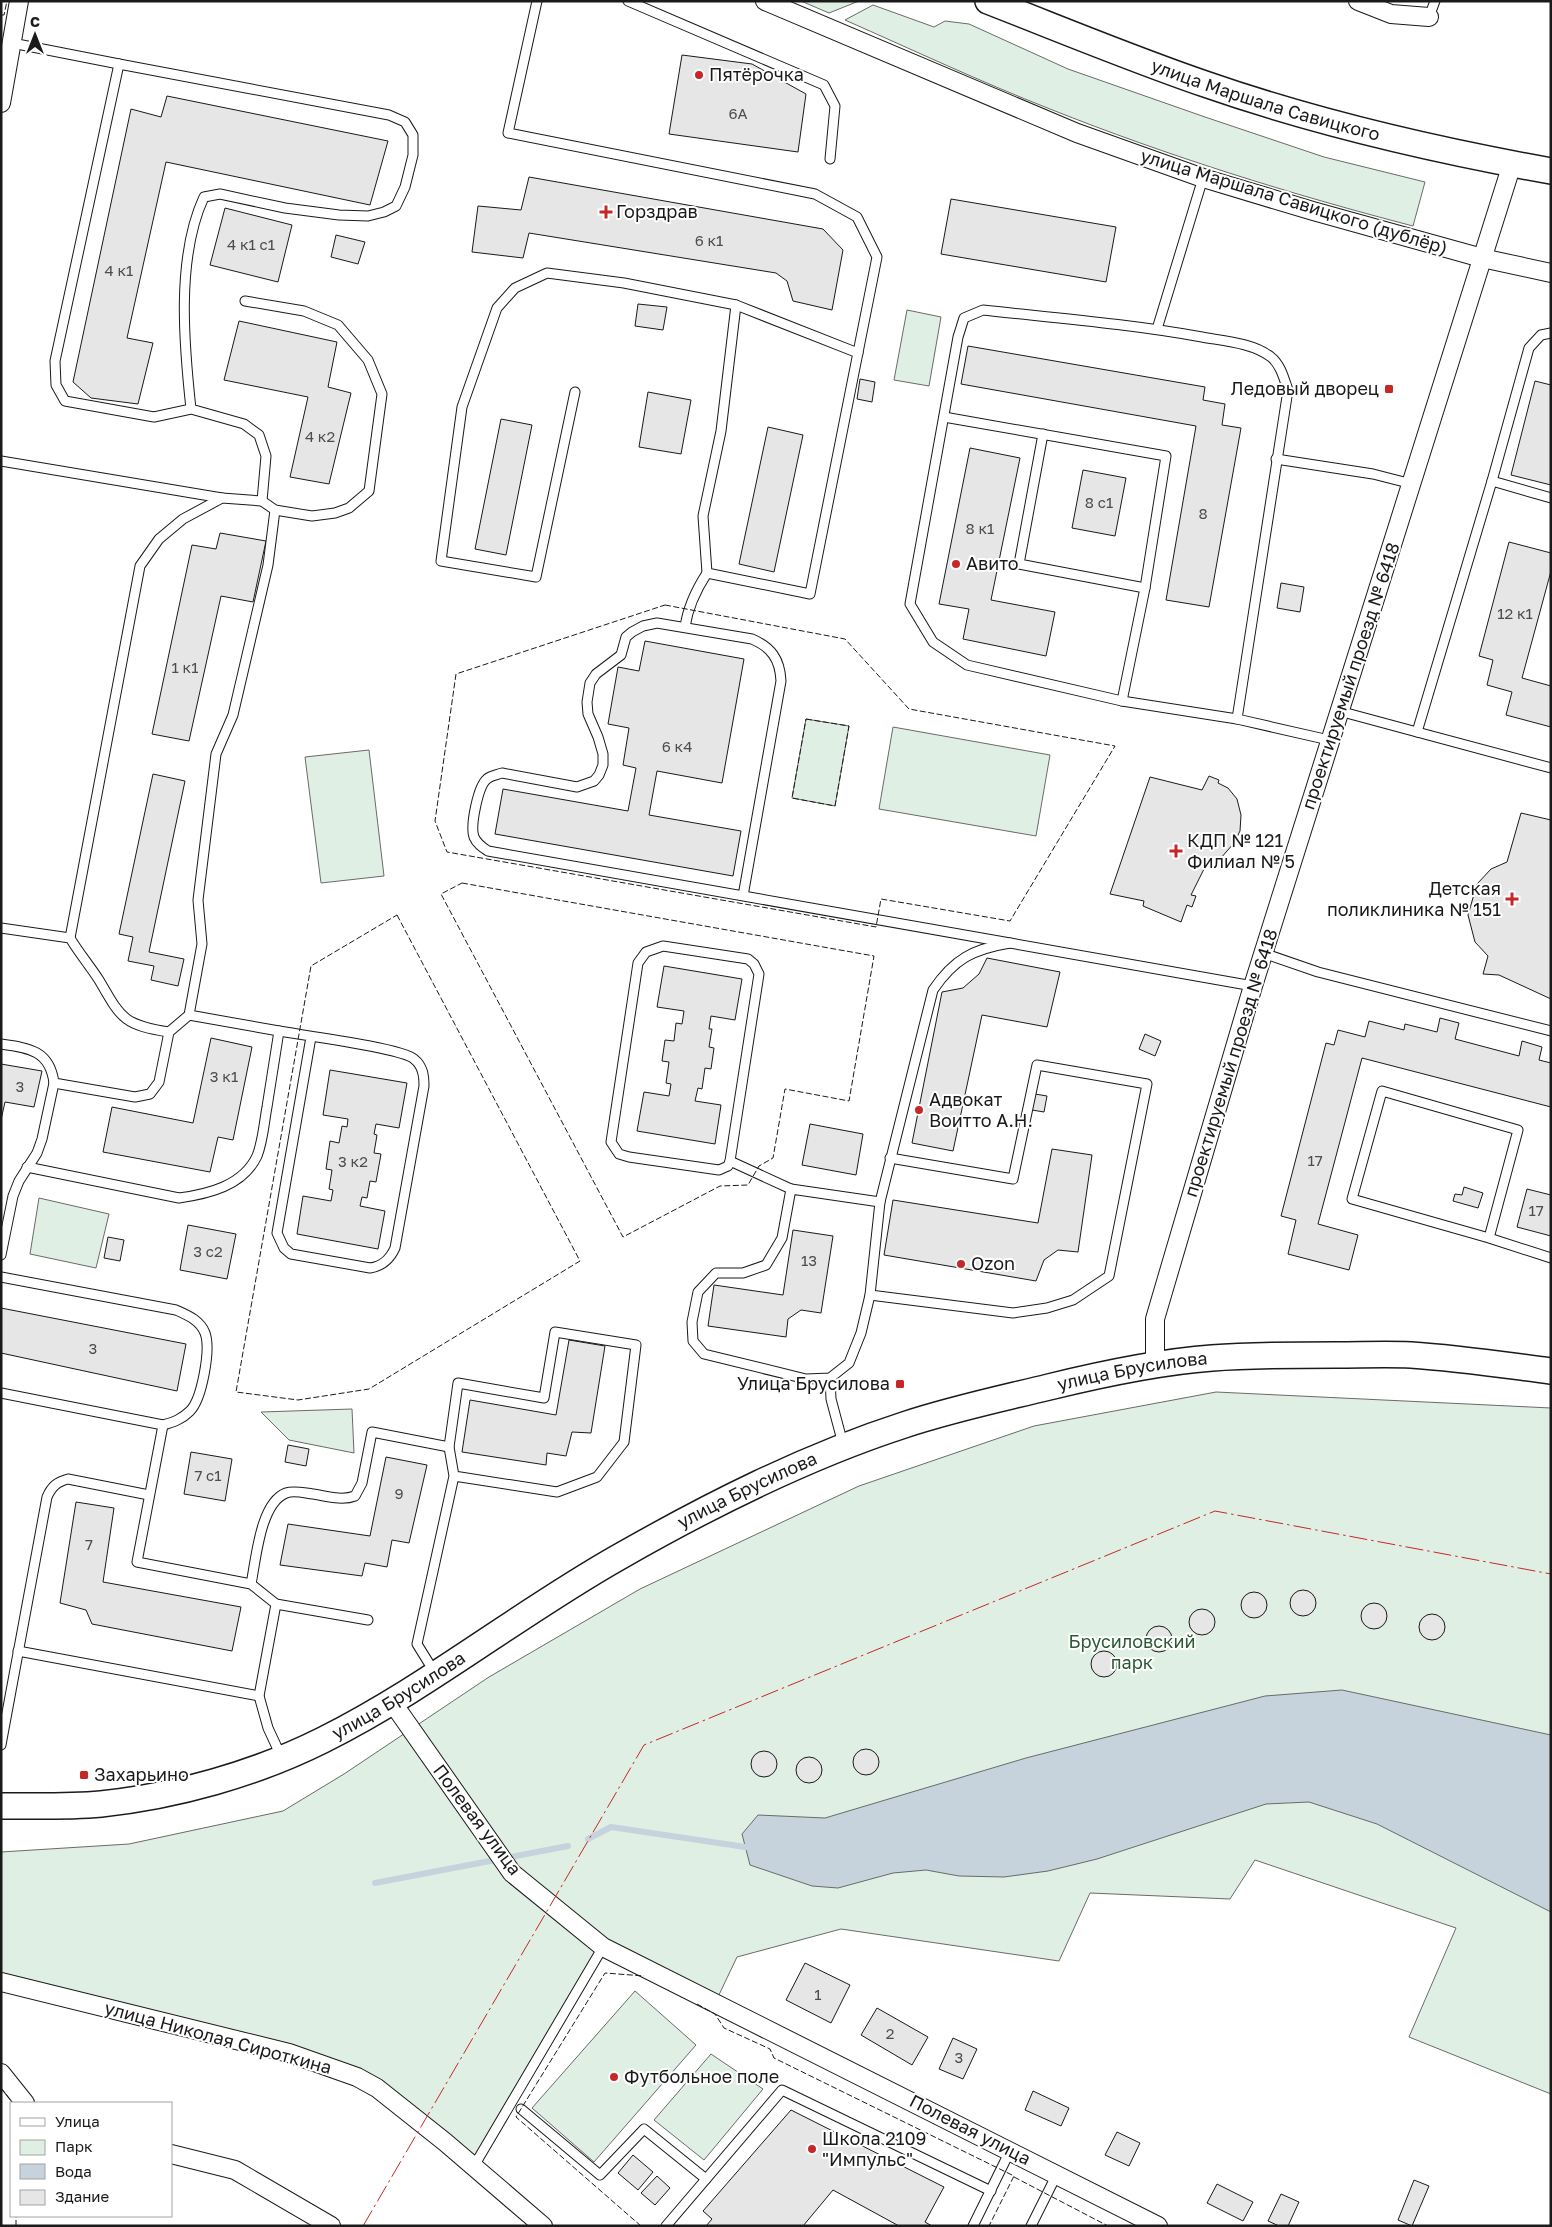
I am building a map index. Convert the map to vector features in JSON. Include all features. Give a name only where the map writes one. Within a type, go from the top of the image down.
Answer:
[{"type":"street","points":[[1,103],[19,1]]},
{"type":"street","name":"улица Маршала Савицкого (дублёр)","points":[[765,1],[1077,133],[1203,178],[1312,212],[1482,258],[1551,273]]},
{"type":"street","name":"улица Маршала Савицкого","points":[[988,1],[1205,84],[1352,128],[1446,152],[1551,171]]},
{"type":"street","points":[[1358,1],[1391,14],[1432,9]]},
{"type":"street","name":"проектируемый проезд № 6418","points":[[1155,1364],[1155,1319],[1253,986],[1512,164]]},
{"type":"street","name":"улица Брусилова","points":[[1,1806],[102,1804],[158,1795],[219,1780],[282,1759],[320,1742],[392,1702],[619,1557],[773,1476],[904,1425],[972,1405],[1155,1364],[1208,1358],[1267,1355],[1413,1355],[1551,1371]]},
{"type":"street","name":"Полевая улица","points":[[392,1702],[512,1873],[603,1947],[1158,2226]]},
{"type":"street","name":"улица Николая Сироткина","points":[[1,1982],[289,2053],[358,2077],[377,2088],[445,2142],[543,2226]]},
{"type":"street","points":[[1,2074],[24,2102]]},
{"type":"street","points":[[172,2154],[235,2170],[332,2226]]},
{"type":"lane","points":[[537,1],[508,133],[815,194],[857,217],[877,257],[810,594],[707,573]]},
{"type":"lane","points":[[628,1],[824,85],[835,106],[830,159]]},
{"type":"lane","points":[[12,43],[389,115],[405,122],[413,135],[413,156],[405,187],[396,206],[384,212],[368,216],[339,215],[285,208],[220,194],[204,197],[196,215],[185,282],[185,361],[191,409]]},
{"type":"lane","points":[[119,64],[54,361],[56,385],[65,401],[154,417],[191,409],[244,424],[259,435],[266,456],[262,501]]},
{"type":"lane","points":[[1157,329],[1203,178]]},
{"type":"lane","points":[[575,392],[536,577],[441,561],[462,407],[497,308],[515,288],[547,273],[624,283],[736,305],[858,353]]},
{"type":"lane","points":[[1,461],[222,498],[262,501],[275,510],[312,516],[335,514],[349,508],[369,491],[382,394],[368,360],[338,325],[304,311],[244,300]]},
{"type":"lane","points":[[685,627],[688,609],[707,573],[703,516],[721,431],[736,305]]},
{"type":"lane","points":[[1237,720],[1288,390],[1282,371],[1272,357],[1255,349],[1231,342],[1157,329],[983,310],[964,318],[958,337],[910,604],[933,642],[967,665],[1122,701],[1237,720],[1329,740]]},
{"type":"lane","points":[[1417,732],[1492,481],[1529,348],[1541,335],[1551,333]]},
{"type":"lane","points":[[944,417],[1166,456],[1145,588],[1122,701]]},
{"type":"lane","points":[[1043,434],[1020,564],[1145,588]]},
{"type":"lane","points":[[1276,460],[1373,474],[1412,484]]},
{"type":"lane","points":[[1492,481],[1551,498]]},
{"type":"lane","points":[[169,1032],[142,1028],[124,1018],[113,1006],[98,978],[70,938],[140,566],[159,539],[182,519],[222,498]]},
{"type":"lane","points":[[54,1083],[135,1097],[150,1094],[159,1082],[169,1032],[190,1016],[202,944],[198,900],[216,754],[233,715],[268,566],[275,510]]},
{"type":"lane","points":[[743,896],[781,681],[780,669],[771,650],[762,643],[752,639],[657,623],[638,628],[626,637],[624,649],[618,659],[592,679],[587,702],[588,714],[601,745],[603,766],[599,775],[594,781],[577,787],[502,773],[486,779],[479,791],[473,835],[480,846],[488,851],[743,896],[1010,943],[1253,986]]},
{"type":"lane","points":[[1339,711],[1551,768]]},
{"type":"lane","points":[[1,928],[70,938]]},
{"type":"lane","points":[[790,1189],[782,1238],[766,1265],[743,1274],[716,1274],[698,1292],[692,1322],[693,1341],[704,1354],[806,1379],[830,1378],[849,1363],[861,1333],[870,1295],[880,1202],[933,990],[946,972],[959,960],[990,946],[1010,943]]},
{"type":"lane","points":[[662,946],[748,959],[757,968],[759,982],[730,1161],[724,1169],[714,1170],[629,1157],[619,1154],[611,1142],[638,963],[646,952],[654,948],[662,946]]},
{"type":"lane","points":[[1264,953],[1318,972],[1551,1031]]},
{"type":"lane","points":[[190,1016],[279,1031],[407,1054],[420,1066],[424,1075],[424,1086],[396,1248],[388,1260],[376,1267],[370,1268],[291,1254],[280,1242],[277,1227],[311,1037]]},
{"type":"lane","points":[[27,1167],[179,1198],[201,1195],[226,1186],[243,1174],[256,1157],[262,1137],[279,1031]]},
{"type":"lane","points":[[1,1044],[39,1053],[48,1061],[54,1083],[42,1139],[37,1153],[27,1167],[13,1196],[1,1255]]},
{"type":"lane","points":[[870,1295],[1014,1313],[1047,1308],[1073,1300],[1109,1276],[1148,1084],[1037,1065],[1013,1179],[890,1158]]},
{"type":"lane","points":[[1489,1238],[1518,1130],[1382,1091],[1352,1199],[1489,1238],[1551,1258]]},
{"type":"lane","points":[[730,1161],[790,1189],[880,1202]]},
{"type":"lane","points":[[1,1276],[176,1310],[194,1318],[205,1332],[208,1347],[200,1394],[192,1410],[177,1421],[163,1425],[1,1393]]},
{"type":"lane","points":[[436,1674],[417,1644],[454,1476],[449,1447],[458,1383],[544,1398],[555,1332],[636,1345],[624,1442],[597,1477],[557,1492],[454,1476]]},
{"type":"lane","points":[[830,1378],[831,1399],[844,1447]]},
{"type":"lane","points":[[163,1425],[137,1562],[251,1584],[276,1604],[368,1620]]},
{"type":"lane","points":[[251,1584],[265,1518],[270,1506],[286,1492],[342,1498],[355,1496],[362,1483],[372,1432],[449,1447]]},
{"type":"lane","points":[[1,1745],[50,1489],[59,1481],[68,1479],[149,1495]]},
{"type":"lane","points":[[276,1604],[259,1696],[268,1728],[282,1759]]},
{"type":"lane","points":[[18,1651],[259,1696]]},
{"type":"lane","points":[[474,2166],[603,1947]]},
{"type":"lane","points":[[666,2226],[782,2090],[990,2191]]},
{"type":"lane","points":[[521,2109],[600,2174],[644,2129],[706,2179]]},
{"type":"lane","points":[[973,2226],[1010,2151]]},
{"type":"lane","points":[[1031,2226],[1057,2174]]},
{"type":"green space","points":[[801,1],[859,1],[829,13]]},
{"type":"green space","points":[[873,5],[934,27],[945,21],[969,24],[1068,69],[1205,117],[1324,157],[1425,182],[1413,226],[1321,201],[1139,143],[1024,99],[845,20]]},
{"type":"green space","points":[[907,310],[941,317],[929,386],[894,380]]},
{"type":"green space","points":[[806,719],[849,726],[835,806],[792,798]]},
{"type":"green space","points":[[893,727],[1050,755],[1036,836],[879,809]]},
{"type":"green space","points":[[369,750],[384,876],[321,883],[305,757]]},
{"type":"green space","points":[[39,1198],[109,1214],[96,1268],[30,1254]]},
{"type":"green space","name":"Брусиловский парк","points":[[1216,1392],[1551,1408],[1551,2094],[1409,2037],[1456,1928],[1255,1860],[1230,1899],[1090,1893],[1059,1961],[841,1929],[737,1957],[717,1999],[604,1943],[473,2159],[367,2079],[1,1975],[1,1852],[129,1844],[283,1811],[344,1774],[489,1677],[640,1589],[859,1486],[1034,1426]]},
{"type":"green space","points":[[352,1409],[354,1453],[289,1440],[261,1412]]},
{"type":"green space","name":"Футбольное поле","points":[[635,1991],[696,2045],[594,2162],[532,2108]]},
{"type":"green space","points":[[711,2054],[763,2089],[704,2160],[654,2120]]},
{"type":"water","points":[[1342,1690],[1551,1735],[1551,1912],[1377,1824],[1309,1802],[1266,1804],[1097,1859],[1048,1871],[1004,1877],[959,1876],[926,1870],[893,1873],[838,1888],[812,1886],[750,1865],[742,1834],[758,1815],[825,1818],[1026,1758],[1265,1696]]},
{"type":"building","points":[[682,55],[752,64],[806,94],[798,152],[669,134]]},
{"type":"building","points":[[167,96],[388,141],[370,205],[166,162],[127,338],[153,343],[138,404],[91,398],[73,382],[131,109],[161,117]]},
{"type":"building","points":[[529,177],[823,229],[843,250],[832,310],[793,301],[787,281],[776,273],[529,233],[523,258],[472,252],[478,206],[521,210]]},
{"type":"building","points":[[951,199],[1116,227],[1106,282],[941,254]]},
{"type":"building","points":[[225,208],[292,225],[278,282],[210,265]]},
{"type":"building","points":[[336,235],[365,242],[358,264],[331,257]]},
{"type":"building","points":[[638,304],[667,307],[663,330],[635,326]]},
{"type":"building","points":[[239,321],[337,342],[328,387],[351,393],[329,484],[290,477],[308,397],[224,380]]},
{"type":"building","points":[[968,346],[1205,387],[1203,400],[1225,404],[1222,425],[1241,428],[1209,607],[1166,600],[1196,426],[961,384]]},
{"type":"building","points":[[860,379],[875,382],[872,402],[857,399]]},
{"type":"building","points":[[1535,381],[1551,385],[1551,485],[1511,475]]},
{"type":"building","points":[[648,392],[691,400],[681,454],[639,447]]},
{"type":"building","points":[[501,419],[532,425],[506,555],[475,549]]},
{"type":"building","points":[[768,427],[803,435],[774,572],[739,564]]},
{"type":"building","points":[[970,448],[1020,458],[991,600],[1055,612],[1046,656],[963,639],[969,609],[939,604]]},
{"type":"building","points":[[1083,470],[1126,478],[1115,536],[1072,528]]},
{"type":"building","points":[[220,533],[266,541],[253,602],[221,596],[189,741],[152,734],[192,545],[216,549]]},
{"type":"building","points":[[1509,542],[1551,553],[1551,571],[1522,678],[1551,686],[1551,727],[1506,715],[1512,692],[1487,685],[1493,660],[1479,656]]},
{"type":"building","points":[[1281,583],[1304,587],[1300,612],[1277,608]]},
{"type":"building","points":[[645,641],[744,659],[722,783],[657,771],[649,815],[741,831],[733,876],[495,834],[503,789],[628,811],[636,768],[623,765],[629,728],[608,724],[618,667],[639,671]]},
{"type":"building","points":[[153,774],[185,781],[149,952],[184,959],[178,986],[151,980],[154,966],[128,961],[133,937],[119,934]]},
{"type":"building","name":"КДП № 121 Филиал № 5","points":[[1209,776],[1219,780],[1218,783],[1228,788],[1237,799],[1241,815],[1240,831],[1234,843],[1220,859],[1207,863],[1191,895],[1196,896],[1192,907],[1187,905],[1181,922],[1143,906],[1144,901],[1110,894],[1150,777],[1202,790]]},
{"type":"building","name":"Детская поликлиника № 151","points":[[1521,813],[1551,820],[1551,999],[1499,975],[1483,974],[1488,956],[1475,942],[1468,915],[1477,884],[1491,869],[1507,862]]},
{"type":"building","points":[[987,958],[1060,972],[1047,1027],[982,1015],[953,1151],[912,1143],[942,992],[963,988],[979,974]]},
{"type":"building","points":[[664,966],[742,979],[735,1020],[711,1016],[709,1029],[712,1029],[709,1047],[714,1048],[711,1069],[705,1068],[702,1089],[698,1088],[695,1101],[721,1105],[715,1144],[637,1131],[644,1092],[669,1096],[671,1084],[666,1083],[669,1062],[662,1061],[665,1040],[674,1041],[676,1023],[682,1024],[684,1011],[657,1007]]},
{"type":"building","points":[[1440,1018],[1459,1023],[1455,1039],[1519,1056],[1522,1041],[1542,1047],[1539,1060],[1551,1063],[1551,1107],[1362,1058],[1318,1224],[1358,1235],[1349,1270],[1288,1254],[1296,1220],[1281,1216],[1326,1043],[1334,1045],[1338,1030],[1365,1037],[1369,1021],[1404,1030],[1405,1024],[1437,1032]]},
{"type":"building","points":[[1145,1034],[1161,1041],[1155,1056],[1139,1049]]},
{"type":"building","points":[[211,1038],[252,1047],[233,1140],[218,1137],[210,1172],[103,1152],[112,1107],[193,1123]]},
{"type":"building","points":[[1,1064],[42,1071],[34,1107],[5,1102],[1,1120]]},
{"type":"building","points":[[330,1070],[407,1083],[399,1128],[376,1124],[374,1134],[377,1135],[374,1153],[381,1154],[376,1182],[370,1181],[367,1198],[362,1197],[360,1206],[385,1211],[378,1249],[297,1234],[303,1196],[331,1201],[333,1190],[329,1189],[332,1170],[326,1169],[330,1141],[339,1143],[342,1126],[347,1127],[348,1119],[323,1115]]},
{"type":"building","points":[[1029,1093],[1047,1096],[1044,1112],[1026,1109]]},
{"type":"building","points":[[810,1124],[863,1134],[856,1175],[802,1165]]},
{"type":"building","points":[[1052,1149],[1092,1155],[1078,1252],[1058,1250],[1044,1260],[1036,1281],[884,1255],[893,1200],[1038,1223]]},
{"type":"building","points":[[1464,1187],[1483,1193],[1478,1208],[1453,1201],[1455,1194],[1462,1195]]},
{"type":"building","points":[[1527,1189],[1551,1195],[1551,1236],[1517,1227]]},
{"type":"building","points":[[188,1225],[236,1234],[227,1279],[180,1270]]},
{"type":"building","points":[[793,1230],[833,1236],[821,1313],[801,1310],[788,1319],[786,1337],[708,1326],[714,1285],[783,1295]]},
{"type":"building","points":[[108,1237],[124,1240],[120,1261],[104,1258]]},
{"type":"building","points":[[1,1308],[186,1344],[177,1391],[1,1353]]},
{"type":"building","points":[[569,1340],[605,1346],[591,1433],[572,1432],[566,1456],[547,1453],[546,1465],[462,1452],[470,1400],[556,1415]]},
{"type":"building","points":[[288,1445],[309,1449],[306,1466],[285,1462]]},
{"type":"building","points":[[191,1452],[232,1459],[225,1501],[184,1494]]},
{"type":"building","points":[[386,1457],[427,1465],[409,1543],[392,1540],[387,1567],[365,1563],[362,1576],[280,1565],[288,1524],[370,1536]]},
{"type":"building","points":[[76,1502],[114,1508],[103,1582],[241,1607],[232,1651],[92,1624],[86,1610],[60,1603]]},
{"type":"building","points":[[1303,1590],[1312,1594],[1316,1603],[1312,1612],[1303,1616],[1294,1612],[1290,1603],[1294,1594]]},
{"type":"building","points":[[1254,1592],[1263,1596],[1267,1605],[1263,1614],[1254,1618],[1245,1614],[1241,1605],[1245,1596]]},
{"type":"building","points":[[1374,1603],[1383,1607],[1387,1616],[1383,1625],[1374,1629],[1365,1625],[1361,1616],[1365,1607]]},
{"type":"building","points":[[1202,1609],[1211,1613],[1215,1622],[1211,1631],[1202,1635],[1193,1631],[1189,1622],[1193,1613]]},
{"type":"building","points":[[1432,1614],[1441,1618],[1445,1627],[1441,1636],[1432,1640],[1423,1636],[1419,1627],[1423,1618]]},
{"type":"building","points":[[1159,1626],[1168,1630],[1172,1639],[1168,1648],[1159,1652],[1150,1648],[1146,1639],[1150,1630]]},
{"type":"building","points":[[1104,1651],[1113,1655],[1117,1664],[1113,1673],[1104,1677],[1095,1673],[1091,1664],[1095,1655]]},
{"type":"building","points":[[866,1749],[875,1753],[879,1762],[875,1771],[866,1775],[857,1771],[853,1762],[857,1753]]},
{"type":"building","points":[[764,1751],[773,1755],[777,1764],[773,1773],[764,1777],[755,1773],[751,1764],[755,1755]]},
{"type":"building","points":[[809,1757],[819,1760],[822,1770],[819,1780],[809,1783],[799,1780],[796,1770],[799,1760]]},
{"type":"building","points":[[805,1963],[850,1985],[831,2023],[786,2000]]},
{"type":"building","points":[[877,2008],[928,2037],[912,2065],[861,2035]]},
{"type":"building","points":[[953,2038],[977,2049],[963,2079],[939,2069]]},
{"type":"building","points":[[1033,2091],[1069,2108],[1061,2126],[1025,2110]]},
{"type":"building","name":"Школа 2109 \"Импульс\"","points":[[791,2110],[944,2187],[925,2222],[932,2226],[899,2226],[833,2190],[803,2226],[706,2226],[712,2219],[703,2211]]},
{"type":"building","points":[[1117,2132],[1140,2143],[1129,2166],[1105,2155]]},
{"type":"building","points":[[633,2155],[653,2172],[638,2190],[618,2173]]},
{"type":"building","points":[[657,2176],[670,2188],[655,2205],[641,2193]]},
{"type":"building","points":[[1414,2180],[1429,2186],[1412,2226],[1398,2220]]},
{"type":"building","points":[[1217,2184],[1253,2202],[1243,2221],[1207,2203]]},
{"type":"building","points":[[1281,2194],[1299,2202],[1288,2226],[1279,2226],[1268,2221]]},
{"type":"waterway","points":[[588,1839],[611,1827],[752,1848]]},
{"type":"waterway","points":[[375,1883],[568,1846]]},
{"type":"fence","points":[[1,15],[4,15],[7,1]]},
{"type":"fence","points":[[665,605],[845,639],[909,709],[1115,746],[1010,921],[881,899],[876,927],[447,852],[435,821],[456,674],[665,605]]},
{"type":"fence","points":[[806,719],[849,726],[835,806],[792,798],[806,719]]},
{"type":"fence","points":[[462,883],[874,956],[849,1101],[785,1089],[773,1158],[759,1166],[748,1185],[720,1186],[623,1237],[441,894],[462,883]]},
{"type":"fence","points":[[397,915],[580,1261],[369,1389],[298,1400],[236,1392],[311,966],[397,915]]},
{"type":"fence","points":[[641,2226],[516,2117],[605,1973],[644,1976]]},
{"type":"fence","points":[[697,2004],[715,2014],[724,2028],[770,2049],[774,2058],[1014,2176],[989,2226]]},
{"type":"fence","points":[[1,2088],[12,2102]]},
{"type":"fence","points":[[1014,2177],[1108,2226]]},
{"type":"fence","points":[[16,2217],[16,2226]]},
{"type":"power","points":[[363,2226],[644,1745],[1215,1511],[1551,1574]]},
{"type":"place","name":"Пятёрочка","points":[[699,75]]},
{"type":"place","name":"Горздрав","points":[[606,212]]},
{"type":"place","name":"Ледовый дворец","points":[[1389,389]]},
{"type":"place","name":"Авито","points":[[956,564]]},
{"type":"place","name":"КДП № 121 Филиал № 5","points":[[1176,851]]},
{"type":"place","name":"Детская поликлиника № 151","points":[[1512,899]]},
{"type":"place","name":"Адвокат Воитто А.Н.","points":[[919,1110]]},
{"type":"place","name":"Ozon","points":[[961,1264]]},
{"type":"place","name":"Улица Брусилова","points":[[900,1384]]},
{"type":"place","name":"Захарьино","points":[[84,1775]]},
{"type":"place","name":"Футбольное поле","points":[[614,2077]]},
{"type":"place","name":"Школа 2109 \"Импульс\"","points":[[812,2149]]}]
